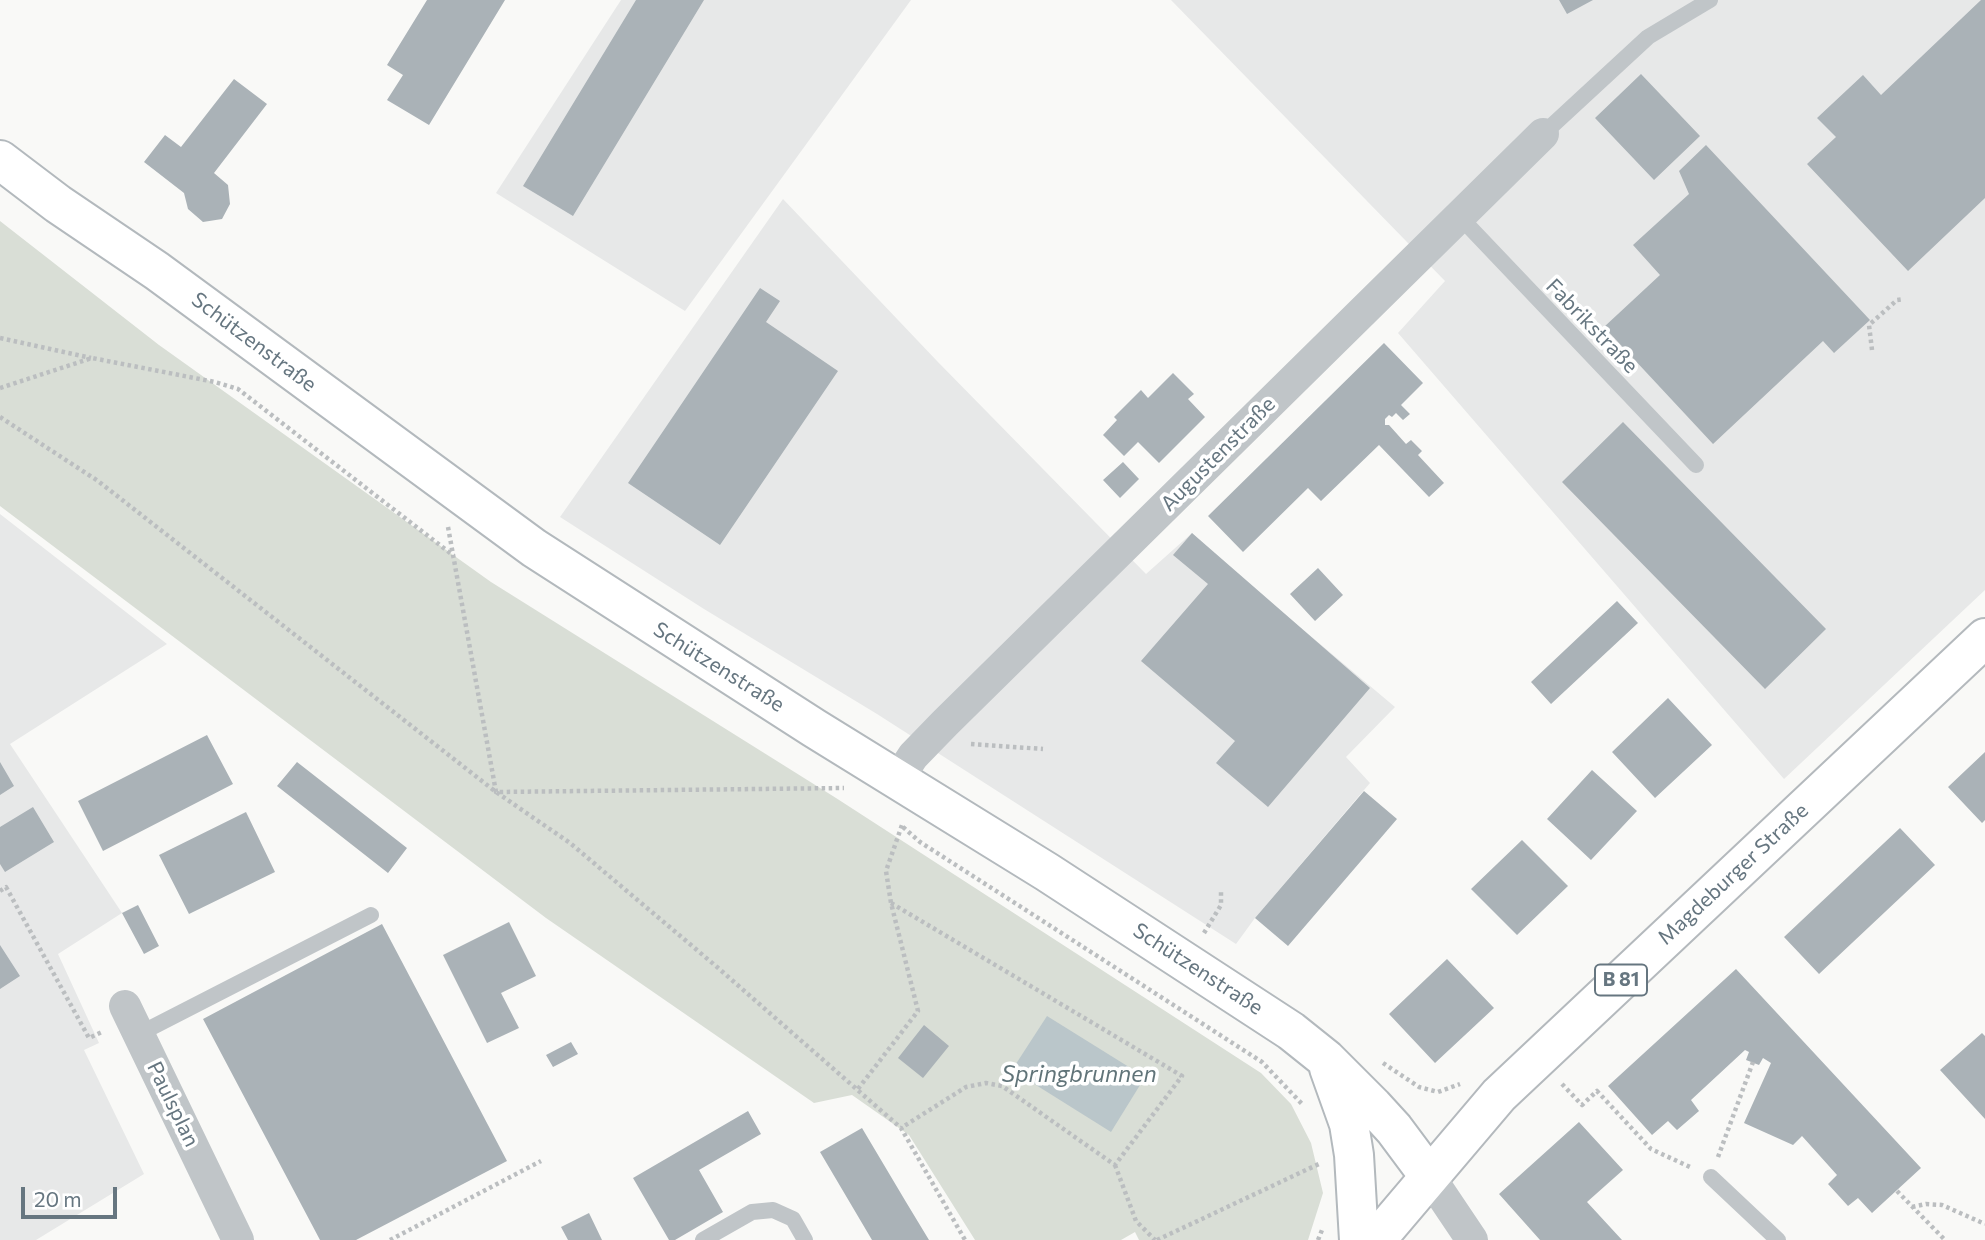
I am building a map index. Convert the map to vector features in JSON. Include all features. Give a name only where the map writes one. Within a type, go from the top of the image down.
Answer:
[{"type":"main road","name":"Schützenstraße","points":[[0,160],[58,204],[157,271],[534,548],[1255,1006],[1326,1059],[1394,1129],[1429,1176]]},
{"type":"main road","name":"Magdeburger Straße","points":[[1429,1176],[1482,1114],[1534,1062],[1985,638]]},
{"type":"main road","points":[[1326,1059],[1349,1124],[1359,1240]]},
{"type":"main road","name":"B 81","points":[[1376,1240],[1429,1176]]},
{"type":"street","name":"Augustenstraße","points":[[898,779],[913,756],[940,727],[1543,134]]},
{"type":"street","name":"Paulsplan","points":[[132,1019],[238,1240]]},
{"type":"street","points":[[1429,1176],[1472,1240]]},
{"type":"lane","points":[[1543,134],[1648,37],[1710,0]]},
{"type":"lane","name":"Fabrikstraße","points":[[1458,216],[1696,465]]},
{"type":"lane","points":[[132,1019],[371,915]]},
{"type":"lane","points":[[1711,1177],[1778,1240]]},
{"type":"lane","points":[[703,1240],[752,1212],[773,1210],[793,1219],[805,1240]]},
{"type":"path","points":[[1872,350],[1869,325],[1896,300],[1904,299]]},
{"type":"path","points":[[0,338],[238,389],[454,556]]},
{"type":"path","points":[[0,388],[92,358]]},
{"type":"path","points":[[0,417],[98,481],[496,793],[570,843],[901,1128],[965,1240]]},
{"type":"path","points":[[437,478],[454,556],[496,793]]},
{"type":"path","points":[[940,727],[964,743],[1043,748]]},
{"type":"path","points":[[858,1089],[918,1011],[891,903],[886,871],[902,826],[898,779]]},
{"type":"path","points":[[496,793],[851,788]]},
{"type":"path","points":[[891,818],[920,842],[1262,1062],[1301,1101],[1308,1112]]},
{"type":"path","points":[[0,891],[6,887],[89,1038],[132,1019]]},
{"type":"path","points":[[1204,933],[1221,905],[1221,890]]},
{"type":"path","points":[[891,903],[1182,1076],[1115,1165]]},
{"type":"path","points":[[1561,1083],[1582,1105],[1597,1091],[1651,1149],[1711,1177],[1753,1062]]},
{"type":"path","points":[[901,1128],[966,1087],[986,1083],[1002,1086],[1115,1165],[1136,1221],[1156,1240],[1328,1160]]},
{"type":"path","points":[[390,1240],[541,1161]]},
{"type":"path","points":[[1897,1191],[1945,1240]]},
{"type":"path","points":[[1912,1207],[1942,1205],[1985,1224]]},
{"type":"shaded area","points":[[621,0],[911,0],[685,311],[496,193]]},
{"type":"shaded area","points":[[1171,0],[1985,0],[1985,590],[1784,779],[1398,333],[1445,281]]},
{"type":"shaded area","points":[[783,199],[1146,574],[1192,533],[1395,707],[1346,757],[1370,783],[1236,944],[877,714],[704,609],[560,517]]},
{"type":"shaded area","points":[[0,221],[159,345],[491,582],[836,798],[1261,1073],[1291,1104],[1311,1143],[1323,1193],[1308,1240],[1139,1240],[1135,1232],[1121,1240],[975,1240],[909,1135],[852,1095],[814,1103],[546,918],[0,506]]},
{"type":"shaded area","points":[[0,514],[167,644],[10,744],[122,913],[58,954],[99,1043],[84,1050],[144,1174],[36,1240],[0,1240]]},
{"type":"water","name":"Springbrunnen","points":[[1047,1016],[1145,1077],[1111,1132],[1012,1070]]},
{"type":"building","points":[[427,0],[505,0],[429,125],[387,100],[403,75],[387,65]]},
{"type":"building","points":[[636,0],[704,0],[573,216],[523,186]]},
{"type":"building","points":[[1559,0],[1593,0],[1567,14]]},
{"type":"building","points":[[1981,0],[1985,0],[1985,198],[1908,271],[1807,164],[1836,137],[1817,118],[1863,75],[1881,95]]},
{"type":"building","points":[[1641,74],[1700,136],[1654,180],[1595,118]]},
{"type":"building","points":[[234,79],[267,104],[214,173],[228,185],[230,204],[222,219],[203,222],[188,209],[184,193],[144,162],[165,135],[181,147]]},
{"type":"building","points":[[1706,145],[1870,320],[1834,353],[1823,341],[1713,444],[1604,327],[1660,275],[1633,245],[1689,194],[1679,171]]},
{"type":"building","points":[[760,288],[780,301],[766,322],[838,371],[720,545],[628,483]]},
{"type":"building","points":[[1384,343],[1423,383],[1401,405],[1410,414],[1403,420],[1396,413],[1392,417],[1389,415],[1385,419],[1385,425],[1389,425],[1406,444],[1411,440],[1422,451],[1418,455],[1444,483],[1429,497],[1379,445],[1321,501],[1308,488],[1243,552],[1208,516]]},
{"type":"building","points":[[1173,373],[1194,394],[1188,399],[1205,417],[1159,463],[1138,442],[1124,456],[1103,435],[1117,420],[1114,417],[1141,390],[1148,398]]},
{"type":"building","points":[[1623,422],[1826,629],[1765,689],[1562,482]]},
{"type":"building","points":[[1123,462],[1139,479],[1120,498],[1103,480]]},
{"type":"building","points":[[1192,533],[1370,688],[1268,807],[1216,763],[1235,741],[1141,661],[1208,584],[1173,555]]},
{"type":"building","points":[[1318,568],[1343,595],[1315,621],[1290,594]]},
{"type":"building","points":[[1617,601],[1638,623],[1551,704],[1531,682]]},
{"type":"building","points":[[1668,698],[1712,745],[1655,798],[1612,752]]},
{"type":"building","points":[[207,735],[233,784],[103,851],[78,801]]},
{"type":"building","points":[[1985,752],[1985,820],[1982,823],[1948,787]]},
{"type":"building","points":[[0,762],[14,786],[0,795]]},
{"type":"building","points":[[297,762],[407,848],[388,873],[277,786]]},
{"type":"building","points":[[1592,770],[1637,811],[1591,860],[1547,819]]},
{"type":"building","points":[[1364,791],[1397,819],[1288,946],[1255,918]]},
{"type":"building","points":[[33,807],[54,842],[5,872],[0,864],[0,827]]},
{"type":"building","points":[[246,812],[275,872],[189,914],[159,855]]},
{"type":"building","points":[[1900,828],[1935,865],[1819,974],[1784,937]]},
{"type":"building","points":[[1522,840],[1568,886],[1517,935],[1471,889]]},
{"type":"building","points":[[138,905],[159,946],[144,954],[122,913]]},
{"type":"building","points":[[509,922],[536,976],[501,993],[519,1028],[487,1043],[443,955]]},
{"type":"building","points":[[382,924],[507,1161],[356,1240],[320,1240],[203,1019]]},
{"type":"building","points":[[0,945],[20,976],[0,989]]},
{"type":"building","points":[[1447,959],[1494,1008],[1435,1063],[1389,1014]]},
{"type":"building","points":[[1736,969],[1921,1168],[1872,1213],[1858,1198],[1848,1206],[1828,1184],[1837,1175],[1802,1136],[1793,1145],[1744,1123],[1771,1063],[1763,1058],[1759,1065],[1746,1060],[1749,1052],[1745,1050],[1691,1100],[1699,1111],[1677,1130],[1668,1121],[1652,1135],[1608,1086]]},
{"type":"building","points":[[924,1025],[949,1046],[923,1078],[898,1058]]},
{"type":"building","points":[[1982,1033],[1985,1036],[1985,1119],[1940,1070]]},
{"type":"building","points":[[571,1042],[578,1054],[553,1067],[546,1055]]},
{"type":"building","points":[[748,1111],[761,1134],[699,1170],[723,1212],[675,1240],[669,1240],[633,1178]]},
{"type":"building","points":[[1579,1122],[1623,1170],[1587,1202],[1622,1240],[1540,1240],[1499,1194]]},
{"type":"building","points":[[862,1128],[929,1240],[872,1240],[820,1152]]},
{"type":"building","points":[[589,1213],[602,1240],[568,1240],[561,1227]]}]
